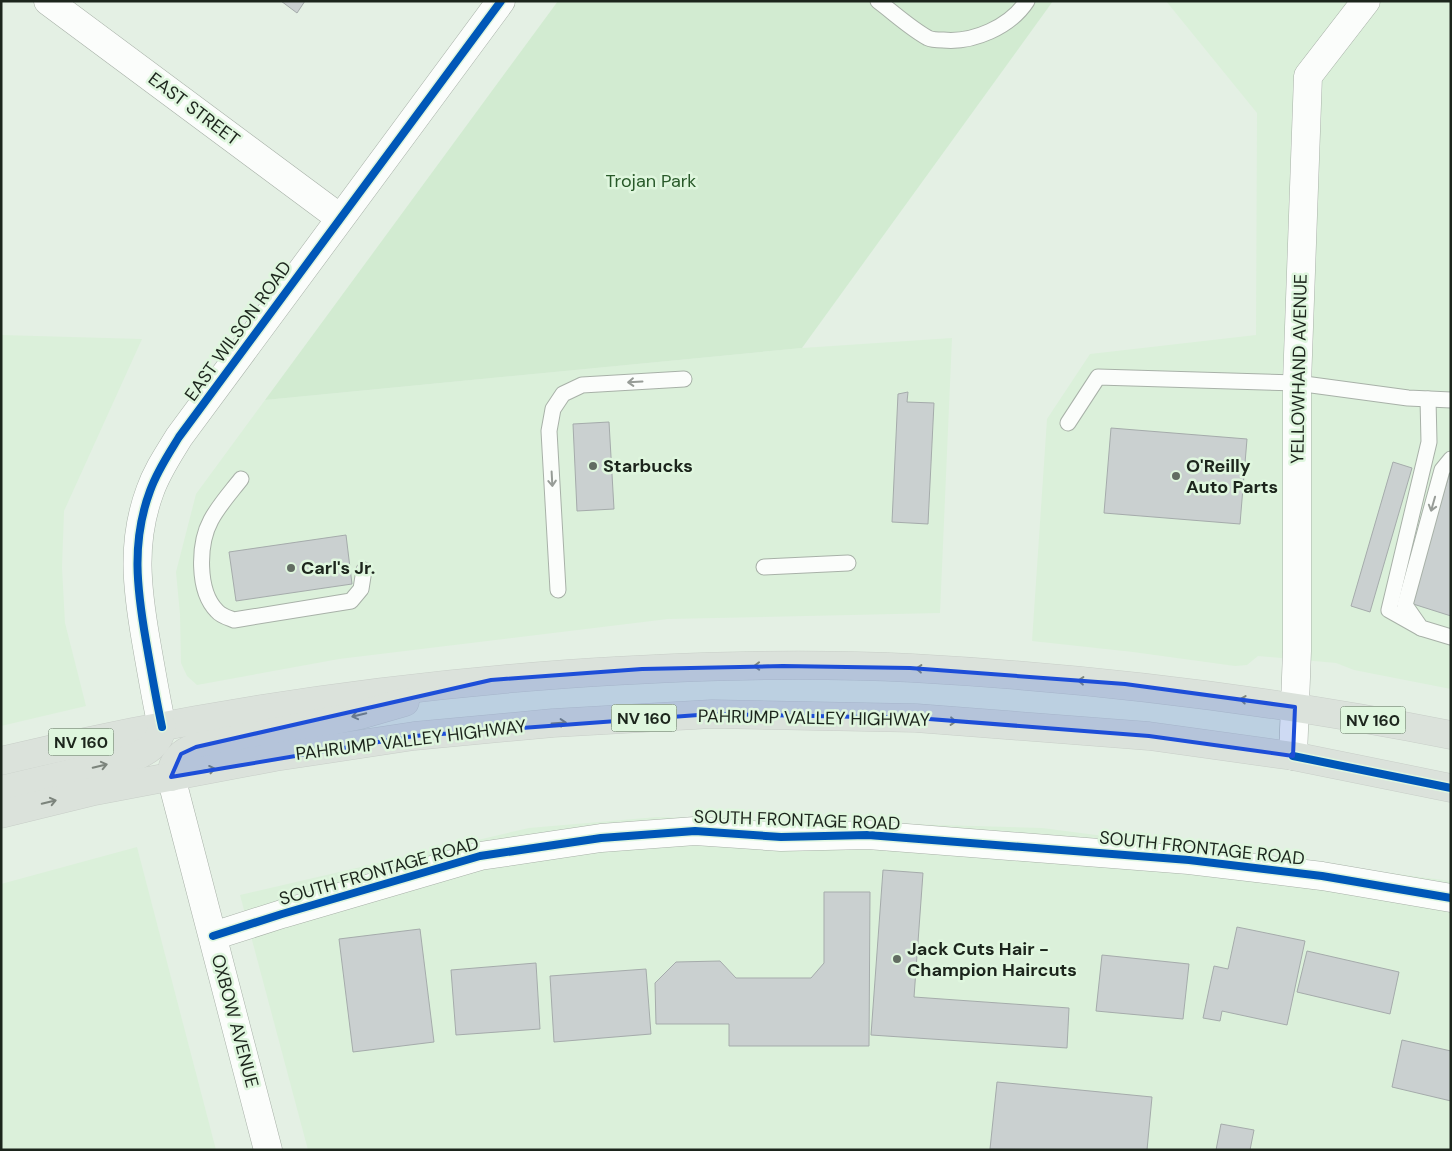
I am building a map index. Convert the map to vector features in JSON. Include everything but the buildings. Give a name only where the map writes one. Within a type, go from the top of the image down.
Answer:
[{"type":"highway","name":"NV 160","points":[[1,761],[75,744],[237,713],[366,693],[491,680],[642,669],[783,666],[910,668],[1125,684],[1295,707],[1451,735]]},
{"type":"highway","points":[[171,776],[173,765],[181,754],[196,747],[360,715],[491,680]]},
{"type":"highway","name":"PAHRUMP VALLEY HIGHWAY","points":[[1,814],[95,791],[171,776],[275,757],[414,736],[553,723],[712,714],[916,718],[1149,736],[1292,756],[1451,788]]},
{"type":"highway","points":[[1,790],[131,759],[150,750],[159,738],[162,727]]},
{"type":"street","name":"EAST STREET","points":[[48,1],[340,218]]},
{"type":"street","name":"EAST WILSON ROAD","points":[[162,727],[138,591],[136,565],[142,514],[159,468],[179,437],[501,1]]},
{"type":"street","name":"YELLOWHAND AVENUE","points":[[1292,756],[1297,651],[1298,382],[1308,76],[1366,1]]},
{"type":"street","name":"OXBOW AVENUE","points":[[171,776],[268,1150]]},
{"type":"street","name":"SOUTH FRONTAGE ROAD","points":[[213,936],[480,856],[600,838],[695,831],[781,837],[868,836],[1189,860],[1322,876],[1451,898]]},
{"type":"lane","points":[[878,1],[929,39],[950,41],[970,38],[990,31],[1007,21],[1023,8],[1027,1]]},
{"type":"lane","points":[[1068,422],[1098,377],[1298,382],[1408,398],[1451,400]]},
{"type":"lane","points":[[558,590],[549,431],[553,409],[563,394],[582,385],[684,379]]},
{"type":"lane","points":[[1428,399],[1429,442],[1389,610],[1421,628],[1451,638]]},
{"type":"lane","points":[[1421,628],[1405,605],[1442,470],[1451,459]]},
{"type":"lane","points":[[241,479],[211,520],[204,542],[201,568],[207,597],[218,613],[234,620],[350,601],[361,588],[364,570]]},
{"type":"lane","points":[[764,567],[848,563]]},
{"type":"highlighted area","points":[[783,666],[910,668],[1125,684],[1295,707],[1293,756],[1149,736],[916,718],[712,714],[414,736],[171,777],[181,754],[196,747],[491,680],[642,669]]},
{"type":"shaded area","points":[[1166,1],[1451,1],[1451,689],[1354,670],[1336,663],[1258,656],[1247,665],[1235,666],[1032,641],[1047,419],[1090,354],[1256,335],[1257,113]]},
{"type":"shaded area","points":[[1,335],[142,339],[64,511],[62,568],[65,623],[86,706],[1,726]]},
{"type":"shaded area","points":[[952,338],[940,613],[668,619],[339,659],[197,685],[187,676],[181,663],[180,614],[176,572],[196,494],[265,400],[802,348]]},
{"type":"shaded area","points":[[657,817],[1042,828],[1451,881],[1451,1150],[308,1150],[240,895],[529,828]]},
{"type":"shaded area","points":[[137,847],[216,1150],[1,1150],[1,884]]},
{"type":"green space","name":"Trojan Park","points":[[558,1],[1053,1],[802,348],[265,400]]},
{"type":"cycle path","points":[[162,727],[138,584],[140,529],[144,510],[156,477],[179,437],[501,1]]},
{"type":"cycle path","points":[[1293,756],[1451,788]]},
{"type":"cycle path","points":[[213,936],[480,856],[601,838],[695,831],[781,837],[868,835],[1189,860],[1322,876],[1451,898]]},
{"type":"place","name":"Starbucks","points":[[593,466]]},
{"type":"place","name":"O'Reilly Auto Parts","points":[[1176,476]]},
{"type":"place","name":"Carl's Jr.","points":[[291,568]]},
{"type":"place","name":"Jack Cuts Hair - Champion Haircuts","points":[[897,959]]}]
